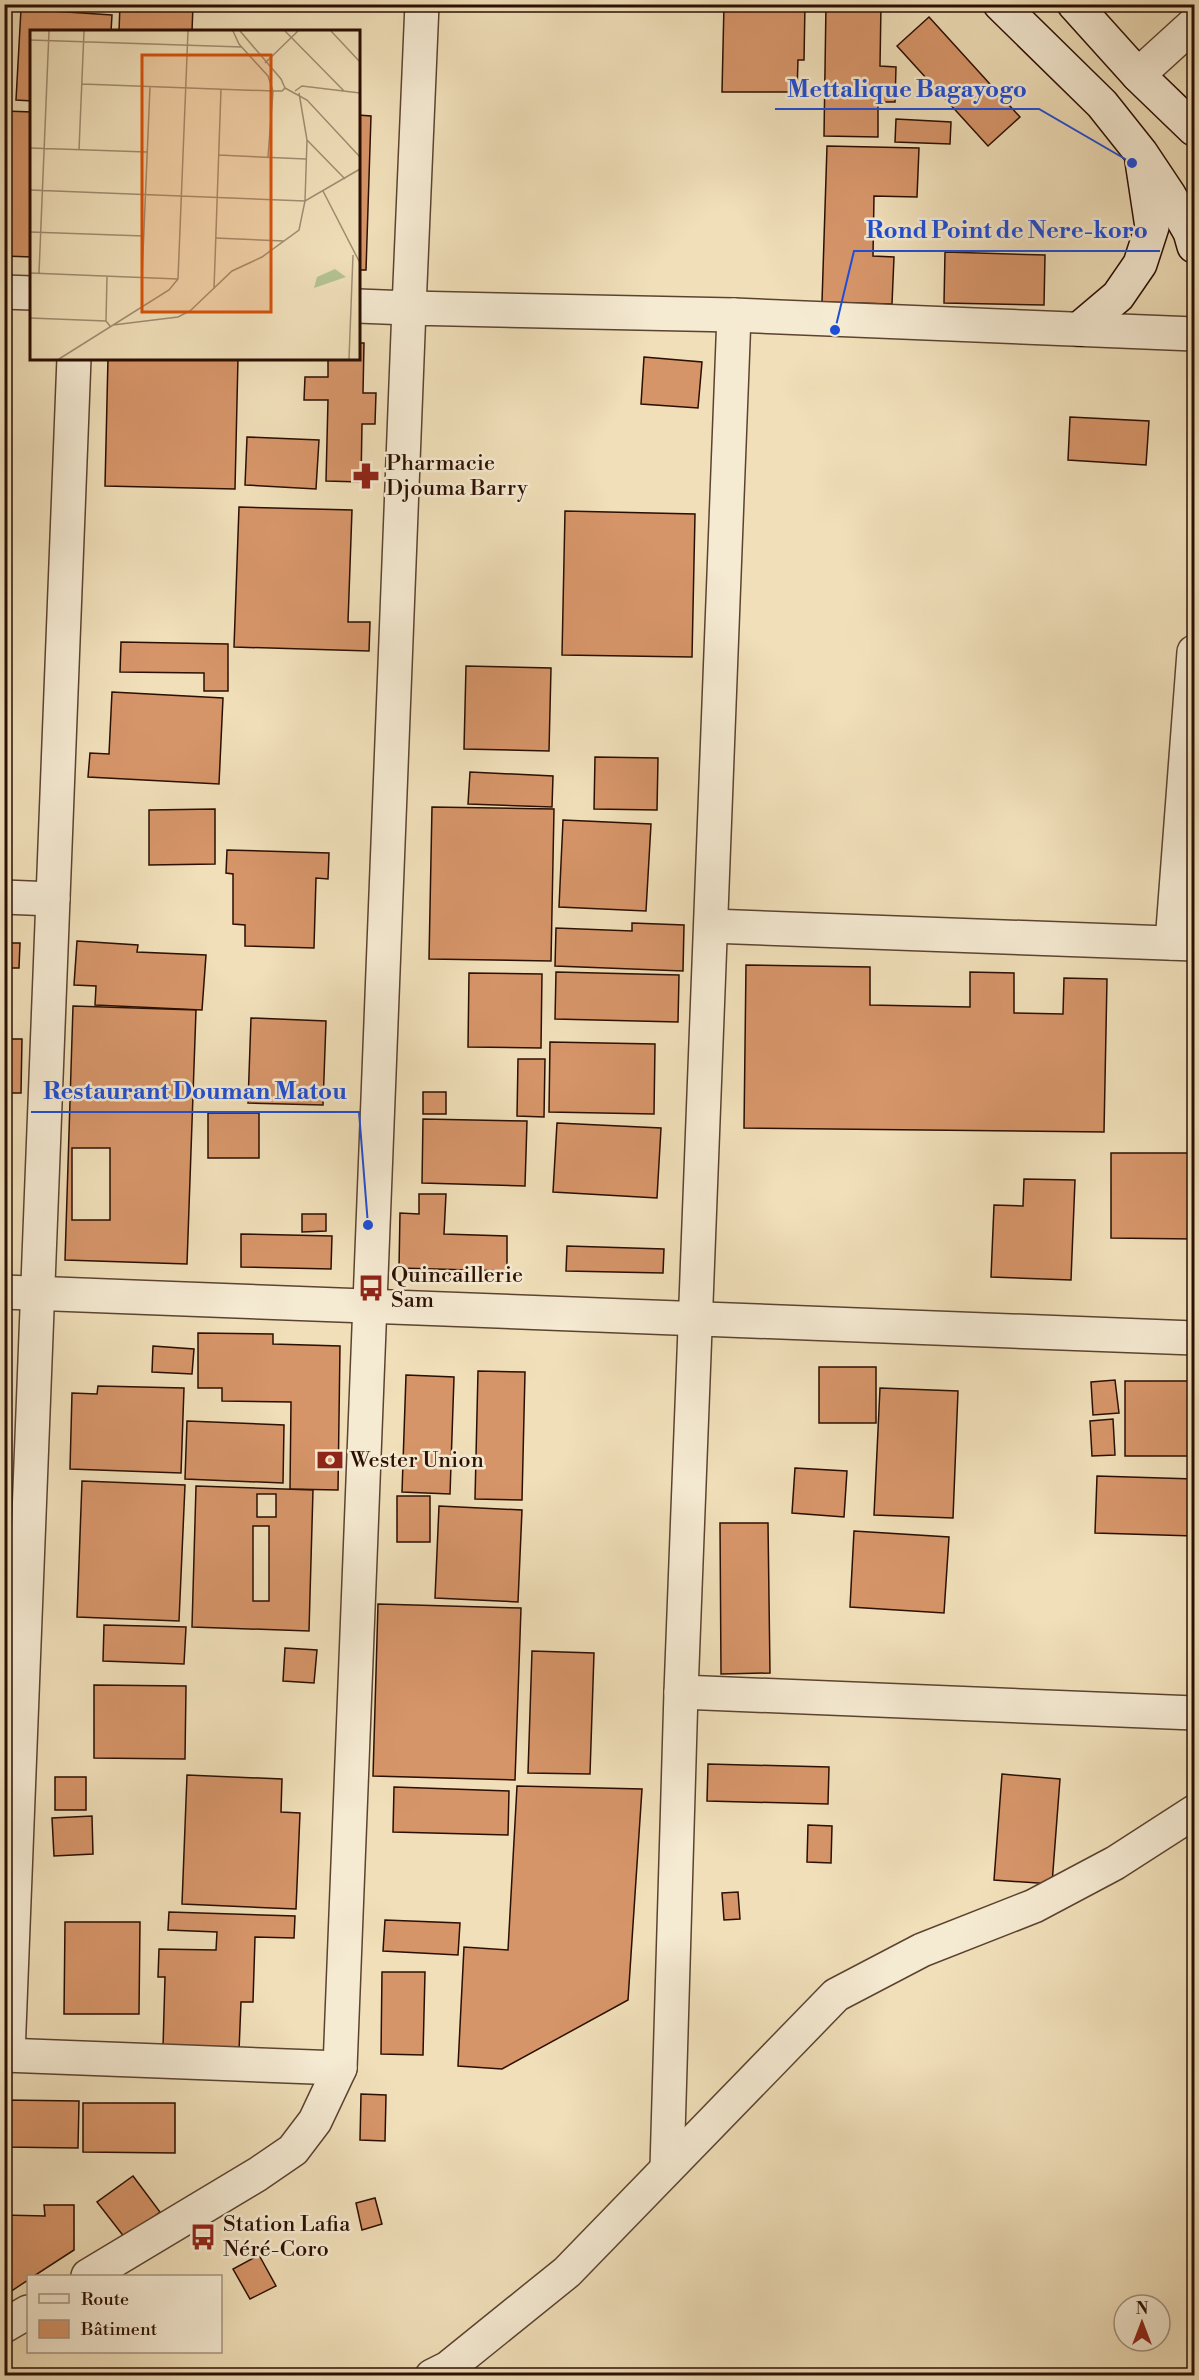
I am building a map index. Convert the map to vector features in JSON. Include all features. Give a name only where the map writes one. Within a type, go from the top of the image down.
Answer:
[{"type":"street","points":[[91,2275],[258,2174],[292,2150],[315,2121],[340,2068],[422,4]]},
{"type":"street","points":[[1000,4],[1102,104],[1141,153],[1190,232],[1194,246]]},
{"type":"street","points":[[1074,4],[1138,75],[1194,129]]},
{"type":"street","points":[[1138,75],[1194,24]]},
{"type":"street","points":[[1079,329],[1118,296],[1140,264],[1152,227],[1141,153]]},
{"type":"street","points":[[4,292],[30,293]]},
{"type":"street","points":[[360,306],[734,315],[1194,334]]},
{"type":"street","points":[[667,2168],[681,1692],[734,315]]},
{"type":"street","points":[[74,360],[38,1293],[14,1678],[6,2055],[340,2068]]},
{"type":"street","points":[[711,926],[1183,944],[1194,652]]},
{"type":"street","points":[[4,897],[53,899]]},
{"type":"street","points":[[4,1292],[1194,1338]]},
{"type":"street","points":[[681,1692],[1194,1713]]},
{"type":"street","points":[[432,2376],[448,2368],[567,2272],[836,1995],[921,1950],[1034,1906],[1114,1863],[1194,1812]]},
{"type":"street","points":[[4,2326],[27,2313]]},
{"type":"building","points":[[120,4],[193,4],[192,30],[119,30]]},
{"type":"building","points":[[724,4],[805,4],[804,60],[798,60],[797,92],[722,92]]},
{"type":"building","points":[[826,4],[881,4],[880,66],[896,67],[895,102],[878,102],[878,137],[824,136]]},
{"type":"building","points":[[21,9],[112,15],[111,30],[30,30],[30,101],[16,100]]},
{"type":"building","points":[[929,17],[1020,117],[988,146],[897,46]]},
{"type":"building","points":[[4,111],[30,112],[30,257],[4,256]]},
{"type":"building","points":[[360,115],[371,116],[366,270],[360,270]]},
{"type":"building","points":[[896,119],[951,122],[950,144],[895,142]]},
{"type":"building","points":[[827,146],[919,148],[917,197],[874,196],[873,256],[894,257],[892,304],[822,302]]},
{"type":"building","points":[[945,252],[1045,255],[1044,305],[944,303]]},
{"type":"building","points":[[360,343],[364,343],[363,393],[376,393],[375,424],[362,424],[361,482],[326,481],[328,400],[304,400],[305,377],[328,377],[328,360],[360,360]]},
{"type":"building","points":[[644,357],[702,362],[698,408],[641,404]]},
{"type":"building","points":[[108,360],[238,360],[235,489],[105,486]]},
{"type":"building","points":[[1070,417],[1149,421],[1146,465],[1068,460]]},
{"type":"building","points":[[247,437],[319,440],[316,489],[245,485]]},
{"type":"building","points":[[239,507],[352,510],[348,622],[370,622],[369,651],[234,647]]},
{"type":"building","points":[[565,511],[695,514],[692,657],[562,655]]},
{"type":"building","points":[[121,642],[228,644],[228,691],[204,691],[204,673],[120,672]]},
{"type":"building","points":[[466,666],[551,668],[549,751],[464,749]]},
{"type":"building","points":[[112,692],[223,698],[219,784],[88,777],[90,753],[109,754]]},
{"type":"building","points":[[595,757],[658,758],[657,810],[594,809]]},
{"type":"building","points":[[470,772],[553,776],[552,807],[468,804]]},
{"type":"building","points":[[432,807],[554,809],[551,961],[429,959]]},
{"type":"building","points":[[215,809],[215,864],[149,865],[149,810]]},
{"type":"building","points":[[563,820],[651,824],[646,911],[559,907]]},
{"type":"building","points":[[227,850],[329,853],[328,879],[316,878],[314,948],[245,946],[245,925],[233,924],[233,874],[226,873]]},
{"type":"building","points":[[632,923],[684,925],[683,971],[555,966],[556,928],[632,931]]},
{"type":"building","points":[[77,941],[138,945],[137,952],[206,955],[202,1010],[95,1005],[96,986],[74,985]]},
{"type":"building","points":[[4,943],[20,943],[19,968],[4,968]]},
{"type":"building","points":[[746,965],[870,967],[870,1005],[970,1007],[970,972],[1014,973],[1014,1013],[1063,1014],[1064,978],[1107,979],[1104,1132],[744,1128]]},
{"type":"building","points":[[556,972],[679,975],[678,1022],[555,1019]]},
{"type":"building","points":[[469,973],[542,974],[541,1048],[468,1047]]},
{"type":"building","points":[[73,1006],[196,1010],[187,1264],[65,1260]],"holes":[[[72,1148],[110,1148],[110,1220],[72,1220]]]},
{"type":"building","points":[[251,1018],[326,1021],[323,1105],[248,1103]]},
{"type":"building","points":[[4,1039],[22,1039],[21,1093],[4,1093]]},
{"type":"building","points":[[550,1042],[655,1044],[654,1114],[549,1112]]},
{"type":"building","points":[[518,1059],[545,1059],[544,1117],[517,1116]]},
{"type":"building","points":[[423,1092],[446,1092],[446,1114],[423,1114]]},
{"type":"building","points":[[208,1113],[259,1113],[259,1158],[208,1158]]},
{"type":"building","points":[[423,1119],[527,1121],[525,1186],[422,1183]]},
{"type":"building","points":[[557,1123],[661,1128],[657,1198],[553,1192]]},
{"type":"building","points":[[1111,1153],[1194,1153],[1194,1239],[1111,1238]]},
{"type":"building","points":[[1024,1179],[1075,1180],[1071,1280],[991,1277],[994,1205],[1023,1206]]},
{"type":"building","points":[[419,1194],[446,1194],[444,1234],[507,1236],[507,1271],[399,1268],[400,1213],[419,1214]]},
{"type":"building","points":[[302,1214],[326,1214],[326,1231],[302,1232]]},
{"type":"building","points":[[241,1234],[332,1236],[331,1269],[241,1267]]},
{"type":"building","points":[[567,1246],[664,1249],[663,1273],[566,1271]]},
{"type":"building","points":[[198,1333],[273,1334],[273,1344],[340,1346],[338,1490],[290,1489],[291,1402],[222,1401],[222,1388],[198,1388]]},
{"type":"building","points":[[153,1346],[194,1349],[192,1374],[152,1372]]},
{"type":"building","points":[[819,1367],[876,1367],[876,1423],[819,1423]]},
{"type":"building","points":[[478,1371],[525,1372],[522,1500],[475,1499]]},
{"type":"building","points":[[406,1375],[454,1377],[450,1494],[402,1492]]},
{"type":"building","points":[[1115,1380],[1119,1413],[1093,1415],[1091,1382]]},
{"type":"building","points":[[1125,1381],[1194,1381],[1194,1456],[1125,1456]]},
{"type":"building","points":[[98,1386],[184,1388],[181,1473],[70,1469],[72,1393],[97,1394]]},
{"type":"building","points":[[880,1388],[958,1391],[953,1518],[874,1515]]},
{"type":"building","points":[[1113,1419],[1115,1455],[1092,1456],[1090,1421]]},
{"type":"building","points":[[187,1421],[284,1425],[283,1483],[185,1479]]},
{"type":"building","points":[[795,1468],[847,1471],[844,1517],[792,1513]]},
{"type":"building","points":[[1097,1476],[1194,1479],[1194,1536],[1095,1533]]},
{"type":"building","points":[[82,1481],[185,1485],[179,1621],[77,1617]]},
{"type":"building","points":[[196,1486],[313,1490],[309,1631],[192,1627]],"holes":[[[257,1494],[276,1494],[276,1517],[257,1517]],[[253,1526],[269,1526],[269,1601],[253,1601]]]},
{"type":"building","points":[[397,1496],[430,1496],[430,1542],[397,1542]]},
{"type":"building","points":[[439,1506],[522,1510],[518,1602],[435,1598]]},
{"type":"building","points":[[720,1523],[768,1523],[770,1673],[721,1674]]},
{"type":"building","points":[[854,1531],[949,1537],[944,1613],[850,1607]]},
{"type":"building","points":[[378,1604],[521,1608],[515,1780],[373,1776]]},
{"type":"building","points":[[104,1625],[186,1627],[184,1664],[103,1661]]},
{"type":"building","points":[[285,1648],[317,1650],[314,1683],[283,1681]]},
{"type":"building","points":[[532,1651],[594,1653],[590,1774],[528,1773]]},
{"type":"building","points":[[94,1685],[186,1686],[185,1759],[94,1758]]},
{"type":"building","points":[[708,1764],[829,1767],[828,1804],[707,1801]]},
{"type":"building","points":[[1002,1774],[1060,1779],[1052,1884],[994,1880]]},
{"type":"building","points":[[187,1775],[282,1779],[281,1812],[300,1813],[296,1909],[182,1904]]},
{"type":"building","points":[[55,1777],[86,1777],[86,1810],[55,1810]]},
{"type":"building","points":[[517,1786],[642,1789],[628,2000],[502,2069],[458,2066],[464,1947],[508,1950]]},
{"type":"building","points":[[394,1787],[509,1791],[508,1835],[393,1832]]},
{"type":"building","points":[[92,1816],[93,1854],[54,1856],[52,1818]]},
{"type":"building","points":[[808,1825],[832,1826],[831,1863],[807,1862]]},
{"type":"building","points":[[738,1892],[740,1919],[724,1920],[722,1893]]},
{"type":"building","points":[[169,1912],[295,1916],[294,1938],[255,1937],[253,2002],[241,2002],[239,2051],[163,2048],[165,1977],[158,1977],[159,1949],[216,1950],[217,1932],[168,1930]]},
{"type":"building","points":[[385,1920],[460,1923],[458,1955],[383,1951]]},
{"type":"building","points":[[65,1922],[140,1922],[139,2014],[64,2014]]},
{"type":"building","points":[[382,1972],[425,1972],[423,2055],[381,2054]]},
{"type":"building","points":[[361,2094],[386,2095],[385,2141],[360,2140]]},
{"type":"building","points":[[4,2100],[79,2101],[78,2148],[4,2147]]},
{"type":"building","points":[[83,2103],[175,2103],[175,2153],[83,2152]]},
{"type":"building","points":[[4,2150],[6,2208],[4,2208]]},
{"type":"building","points":[[133,2176],[160,2212],[125,2238],[97,2202]]},
{"type":"building","points":[[375,2198],[382,2224],[362,2230],[356,2203]]},
{"type":"building","points":[[44,2205],[74,2205],[74,2250],[36,2275],[27,2275],[27,2281],[4,2296],[4,2215],[45,2216]]},
{"type":"building","points":[[259,2255],[276,2286],[250,2299],[233,2269]]},
{"type":"place","name":"Mettalique Bagayogo","points":[[1132,163]]},
{"type":"place","name":"Rond Point de Nere-koro","points":[[835,330]]},
{"type":"place","name":"Pharmacie Djouma Barry","points":[[366,476]]},
{"type":"place","name":"Restaurant Douman Matou","points":[[368,1225]]},
{"type":"place","name":"Quincaillerie Sam","points":[[371,1288]]},
{"type":"place","name":"Wester Union","points":[[330,1460]]},
{"type":"place","name":"Station Lafia Néré-Coro","points":[[203,2237]]}]
